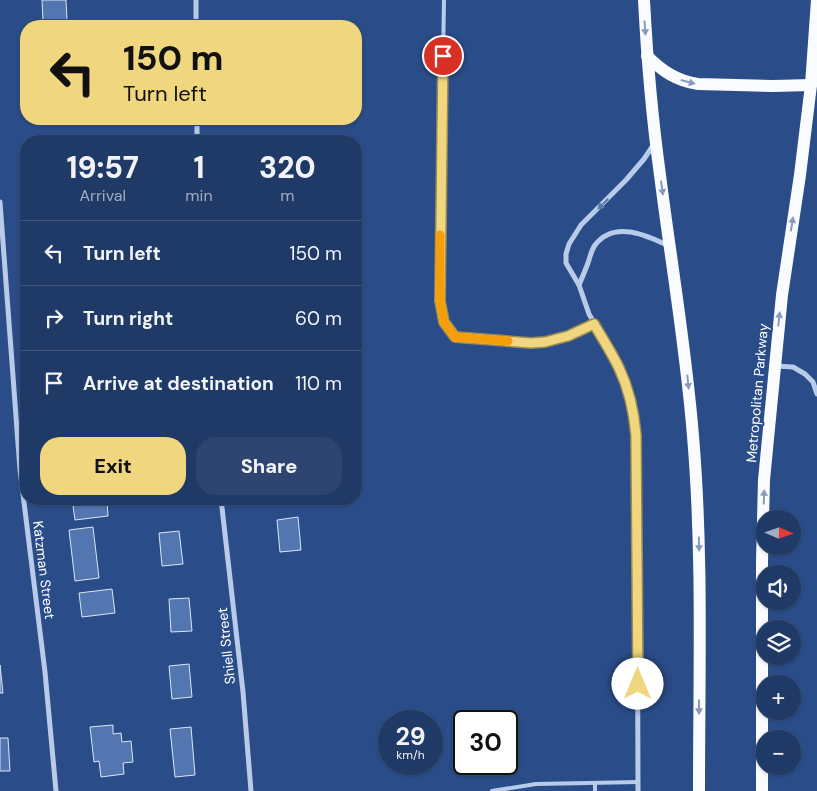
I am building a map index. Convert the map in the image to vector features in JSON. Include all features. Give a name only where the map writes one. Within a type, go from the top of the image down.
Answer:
[{"type":"main road","points":[[644,0],[647,56],[656,140],[687,376],[696,476],[699,588],[699,791]]},
{"type":"main road","name":"Metropolitan Parkway","points":[[762,791],[763,519],[767,441],[784,272],[800,175],[811,85],[816,37],[817,0]]},
{"type":"main road","points":[[647,56],[667,73],[687,82],[698,84],[811,85]]},
{"type":"street","points":[[196,0],[196,20]]},
{"type":"street","points":[[638,791],[636,435],[634,418],[625,384],[612,354],[594,324],[579,285],[566,263],[566,254],[569,244],[582,225],[634,171],[656,140]]},
{"type":"street","name":"Katzman Street","points":[[0,202],[20,470]]},
{"type":"street","points":[[579,285],[590,254],[595,246],[611,233],[632,232],[655,239],[670,247]]},
{"type":"street","points":[[775,366],[793,367],[805,374],[813,382],[817,394]]},
{"type":"street","name":"Katzman Street","points":[[24,505],[45,672],[56,791]]},
{"type":"street","name":"Shiell Street","points":[[222,505],[251,791]]},
{"type":"lane","points":[[444,0],[440,301],[444,322],[455,337],[531,343],[558,340],[594,324]]},
{"type":"lane","points":[[492,791],[536,784],[638,782]]},
{"type":"lane","points":[[595,783],[595,791]]},
{"type":"building","points":[[42,0],[66,0],[67,20],[43,20]]},
{"type":"building","points":[[73,505],[107,505],[108,516],[75,520]]},
{"type":"building","points":[[298,517],[301,550],[280,552],[277,520]]},
{"type":"building","points":[[93,527],[99,578],[75,581],[69,530]]},
{"type":"building","points":[[179,531],[183,564],[162,566],[159,533]]},
{"type":"building","points":[[112,589],[115,613],[82,617],[79,593]]},
{"type":"building","points":[[189,598],[192,631],[171,632],[169,599]]},
{"type":"building","points":[[189,664],[192,697],[172,699],[169,666]]},
{"type":"building","points":[[0,665],[3,693],[0,693]]},
{"type":"building","points":[[113,725],[113,734],[121,733],[122,742],[131,741],[133,762],[123,763],[124,774],[101,777],[99,761],[94,762],[90,727]]},
{"type":"building","points":[[191,727],[195,775],[175,777],[170,729]]},
{"type":"building","points":[[0,738],[8,738],[10,771],[0,771]]},
{"type":"slow traffic","points":[[440,235],[440,301],[444,322],[455,337],[508,341]]},
{"type":"route","points":[[443,56],[440,301],[444,322],[455,337],[531,343],[558,340],[594,324],[612,354],[630,400],[636,435],[638,684]]}]
